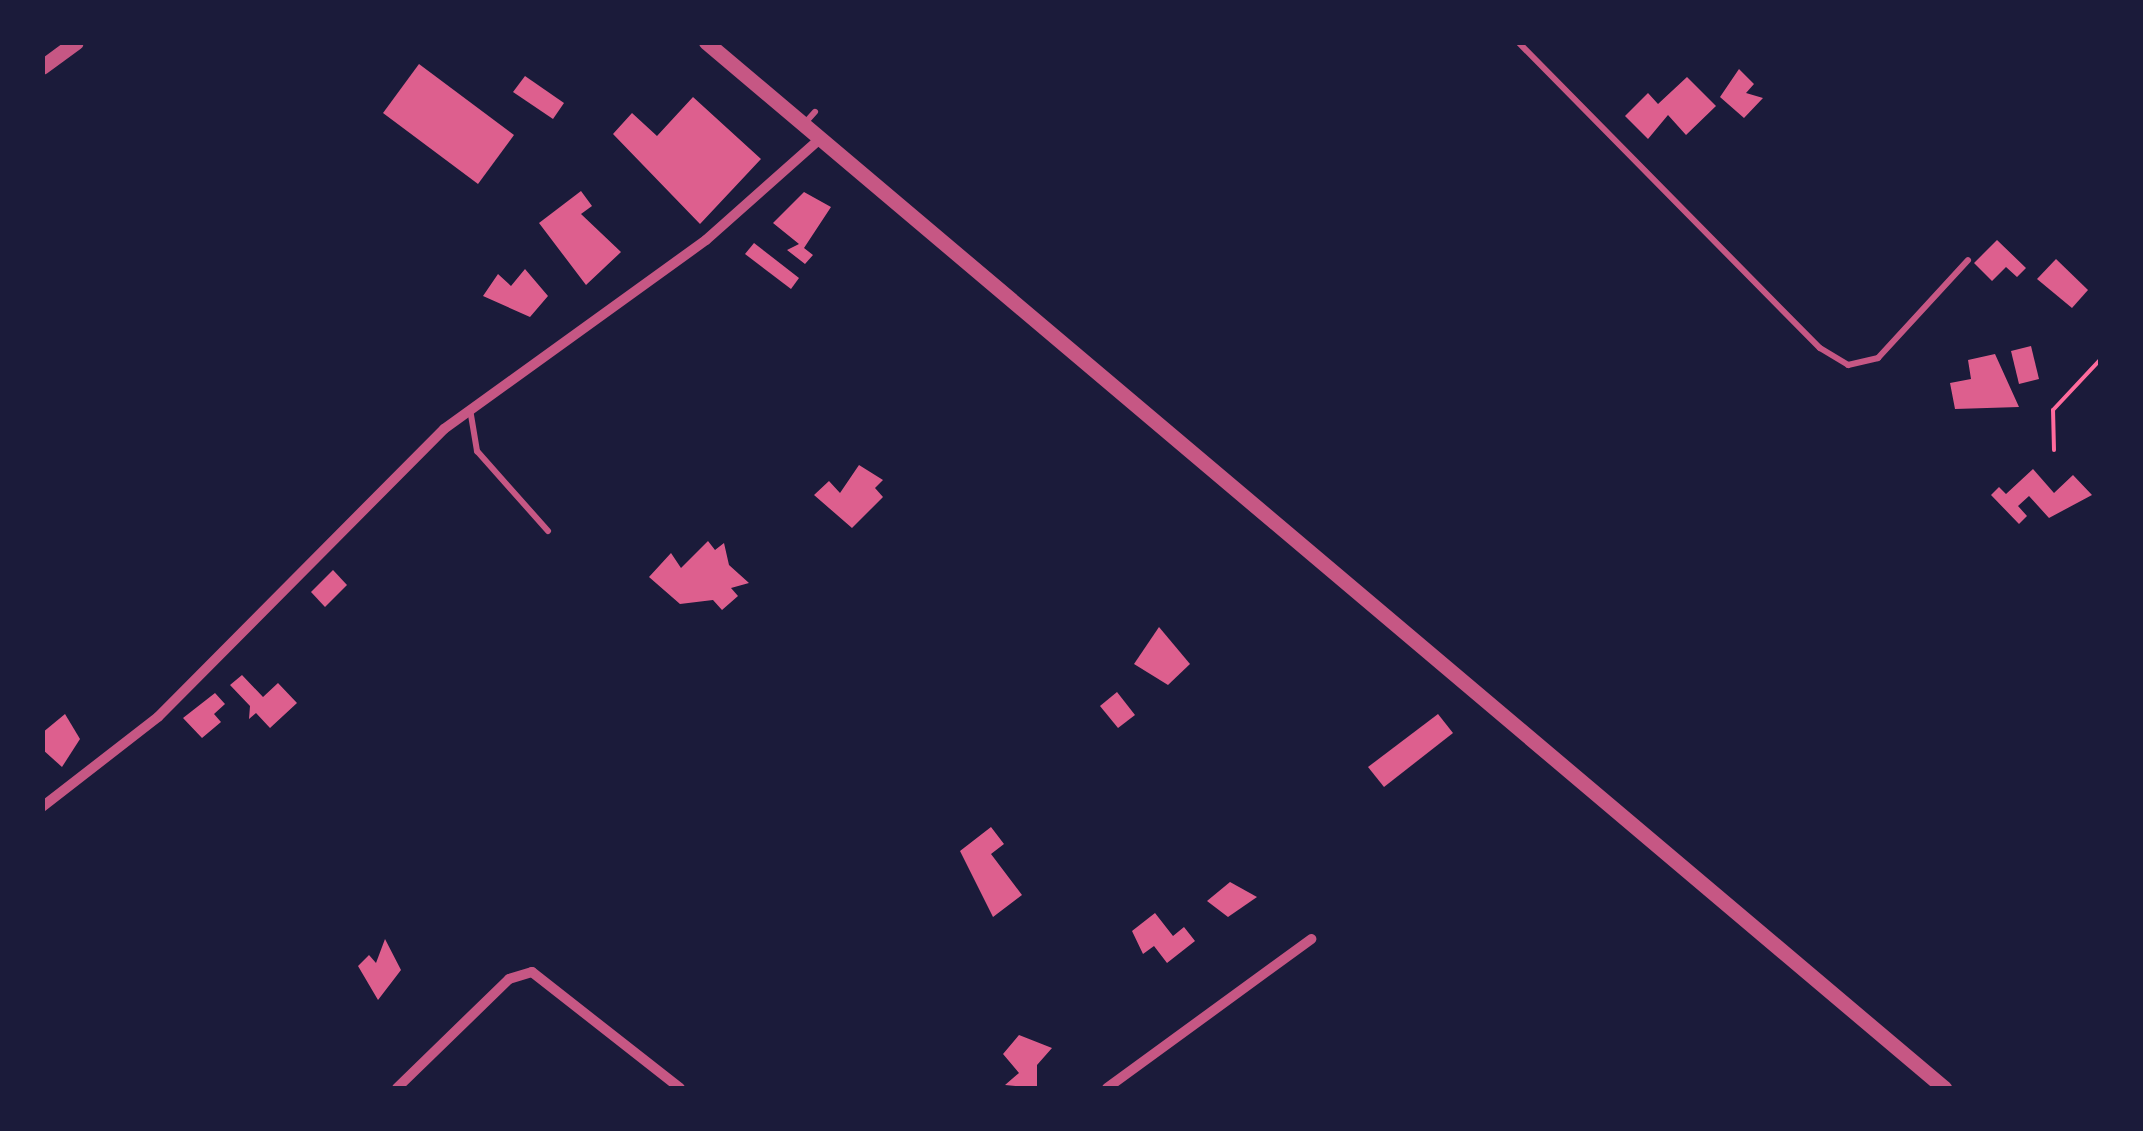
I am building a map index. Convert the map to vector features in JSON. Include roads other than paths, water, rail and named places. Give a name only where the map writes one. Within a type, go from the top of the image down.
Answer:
[{"type":"street","points":[[42,67],[76,42]]},
{"type":"street","points":[[706,42],[810,118],[821,138],[1944,1088]]},
{"type":"street","points":[[42,808],[158,717],[470,408],[706,240],[821,138]]},
{"type":"street","points":[[1107,1088],[1312,939]]},
{"type":"street","points":[[397,1088],[509,980],[532,972],[680,1088]]},
{"type":"lane","points":[[1518,42],[1820,348],[1848,365],[1878,358],[1968,260]]},
{"type":"lane","points":[[470,408],[477,451],[548,531]]}]
